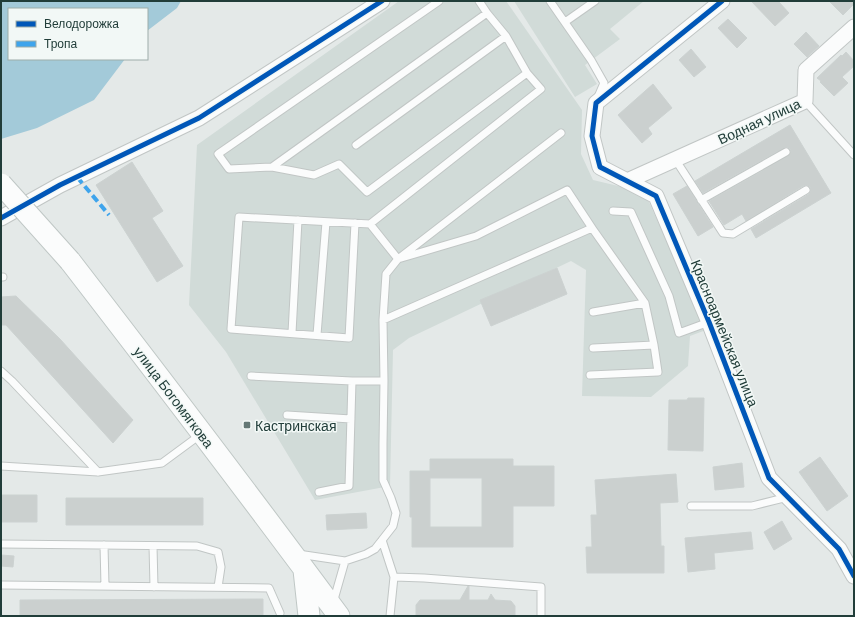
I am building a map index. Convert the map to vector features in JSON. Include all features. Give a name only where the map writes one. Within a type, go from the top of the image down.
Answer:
[{"type":"main road","name":"улица Богомягкова","points":[[1,184],[70,261],[336,611]]},
{"type":"main road","points":[[298,560],[309,616]]},
{"type":"street","points":[[1,218],[60,185],[199,118],[382,1]]},
{"type":"street","points":[[596,103],[722,1]]},
{"type":"street","name":"Водная улица","points":[[627,181],[805,101],[806,70],[854,27]]},
{"type":"street","name":"Красноармейская улица","points":[[596,103],[592,136],[600,167],[656,196],[709,322],[768,478],[839,549],[854,576]]},
{"type":"lane","points":[[439,1],[218,154],[229,169],[272,167],[314,175],[339,164],[367,192],[527,73]]},
{"type":"lane","points":[[355,223],[349,338],[231,328],[239,217],[326,222],[355,223],[370,224],[541,89],[527,73],[506,36],[478,1]]},
{"type":"lane","points":[[550,1],[592,60],[604,83],[596,103]]},
{"type":"lane","points":[[565,22],[595,1]]},
{"type":"lane","points":[[272,167],[487,13]]},
{"type":"lane","points":[[356,146],[506,36]]},
{"type":"lane","points":[[805,101],[854,155]]},
{"type":"lane","points":[[298,560],[345,561],[366,554],[375,548],[394,526],[396,513],[383,480],[383,320],[386,274],[398,259],[561,133]]},
{"type":"lane","points":[[701,200],[786,152]]},
{"type":"lane","points":[[675,159],[723,233],[733,234],[806,190]]},
{"type":"lane","points":[[398,259],[476,236],[567,190],[645,303],[658,372],[590,375]]},
{"type":"lane","points":[[613,211],[631,212],[669,296],[679,333],[709,322]]},
{"type":"lane","points":[[292,333],[298,220]]},
{"type":"lane","points":[[317,335],[326,222]]},
{"type":"lane","points":[[370,224],[398,259]]},
{"type":"lane","points":[[383,320],[592,228]]},
{"type":"lane","points":[[592,312],[645,303]]},
{"type":"lane","points":[[593,348],[654,345]]},
{"type":"lane","points":[[1,371],[12,380],[98,472]]},
{"type":"lane","points":[[251,376],[352,381],[384,381]]},
{"type":"lane","points":[[319,492],[349,486],[352,381]]},
{"type":"lane","points":[[287,415],[351,418]]},
{"type":"lane","points":[[1,466],[98,472],[162,463],[202,433]]},
{"type":"lane","points":[[691,506],[752,506],[788,497]]},
{"type":"lane","points":[[382,540],[394,577],[390,616]]},
{"type":"lane","points":[[1,544],[197,546],[218,552],[221,568],[218,587]]},
{"type":"lane","points":[[104,545],[105,586]]},
{"type":"lane","points":[[153,546],[154,587]]},
{"type":"lane","points":[[336,611],[345,561]]},
{"type":"lane","points":[[394,577],[432,578],[541,586],[541,616]]},
{"type":"lane","points":[[1,585],[269,588],[280,613]]},
{"type":"shaded area","points":[[399,1],[506,1],[582,110],[581,154],[593,180],[635,190],[649,202],[706,330],[690,336],[688,366],[651,397],[582,396],[586,270],[571,261],[409,338],[393,350],[390,486],[315,500],[226,352],[189,305],[197,145]]},
{"type":"shaded area","points":[[514,1],[644,1],[610,29],[620,39],[585,65],[597,84],[575,97]]},
{"type":"water","points":[[1,1],[181,1],[177,8],[148,30],[148,8],[8,8],[8,60],[124,60],[94,100],[37,128],[1,139]]},
{"type":"building","points":[[751,1],[778,1],[789,13],[775,26]]},
{"type":"building","points":[[829,1],[854,1],[854,4],[843,15]]},
{"type":"building","points":[[728,19],[747,38],[737,48],[718,28]]},
{"type":"building","points":[[806,32],[819,46],[807,57],[794,44]]},
{"type":"building","points":[[691,49],[706,67],[694,77],[679,60]]},
{"type":"building","points":[[846,52],[854,61],[854,66],[842,77],[848,83],[834,96],[817,78]]},
{"type":"building","points":[[653,84],[672,108],[648,128],[652,134],[642,143],[618,115]]},
{"type":"building","points":[[790,125],[831,193],[756,238],[751,229],[809,194],[811,190],[810,187],[806,185],[803,186],[746,221],[742,214],[724,225],[709,201],[788,156],[791,152],[790,149],[786,147],[784,148],[703,193],[695,181]]},
{"type":"building","points":[[132,162],[163,211],[152,218],[183,266],[157,282],[96,185]]},
{"type":"building","points":[[687,186],[713,227],[698,236],[673,194]]},
{"type":"building","points":[[557,268],[567,294],[491,326],[480,300]]},
{"type":"building","points":[[16,296],[60,339],[133,420],[113,443],[6,325],[1,325],[1,297]]},
{"type":"building","points":[[688,398],[704,398],[703,451],[668,450],[669,400],[687,400]]},
{"type":"building","points":[[820,457],[848,496],[827,511],[799,472]]},
{"type":"building","points":[[430,459],[513,459],[513,466],[554,466],[554,506],[513,506],[513,547],[412,547],[412,517],[410,517],[410,471],[430,471]],"holes":[[[430,478],[482,478],[482,527],[430,527]]]},
{"type":"building","points":[[742,463],[744,487],[715,490],[713,467]]},
{"type":"building","points":[[676,474],[678,502],[660,503],[661,546],[664,546],[664,573],[587,573],[586,547],[592,547],[591,515],[597,515],[595,480]]},
{"type":"building","points":[[1,495],[37,495],[37,522],[1,522]]},
{"type":"building","points":[[66,498],[203,498],[203,525],[66,525]]},
{"type":"building","points":[[366,513],[367,528],[327,530],[326,515]]},
{"type":"building","points":[[782,521],[792,539],[774,550],[764,532]]},
{"type":"building","points":[[751,532],[753,549],[714,553],[715,569],[688,572],[685,538]]},
{"type":"building","points":[[1,555],[14,556],[13,567],[1,566]]},
{"type":"building","points":[[468,586],[469,600],[488,600],[491,594],[495,600],[511,601],[515,606],[515,616],[416,616],[416,605],[420,600],[460,600]]},
{"type":"building","points":[[263,599],[263,616],[20,616],[20,600]]},
{"type":"marked path","points":[[77,177],[109,215]]},
{"type":"cycle path","points":[[1,218],[60,185],[199,118],[382,1]]},
{"type":"cycle path","points":[[722,1],[596,103],[592,136],[600,167],[656,196],[709,322],[769,478],[839,549],[854,576]]},
{"type":"place","name":"Кастринская","points":[[247,425]]}]
